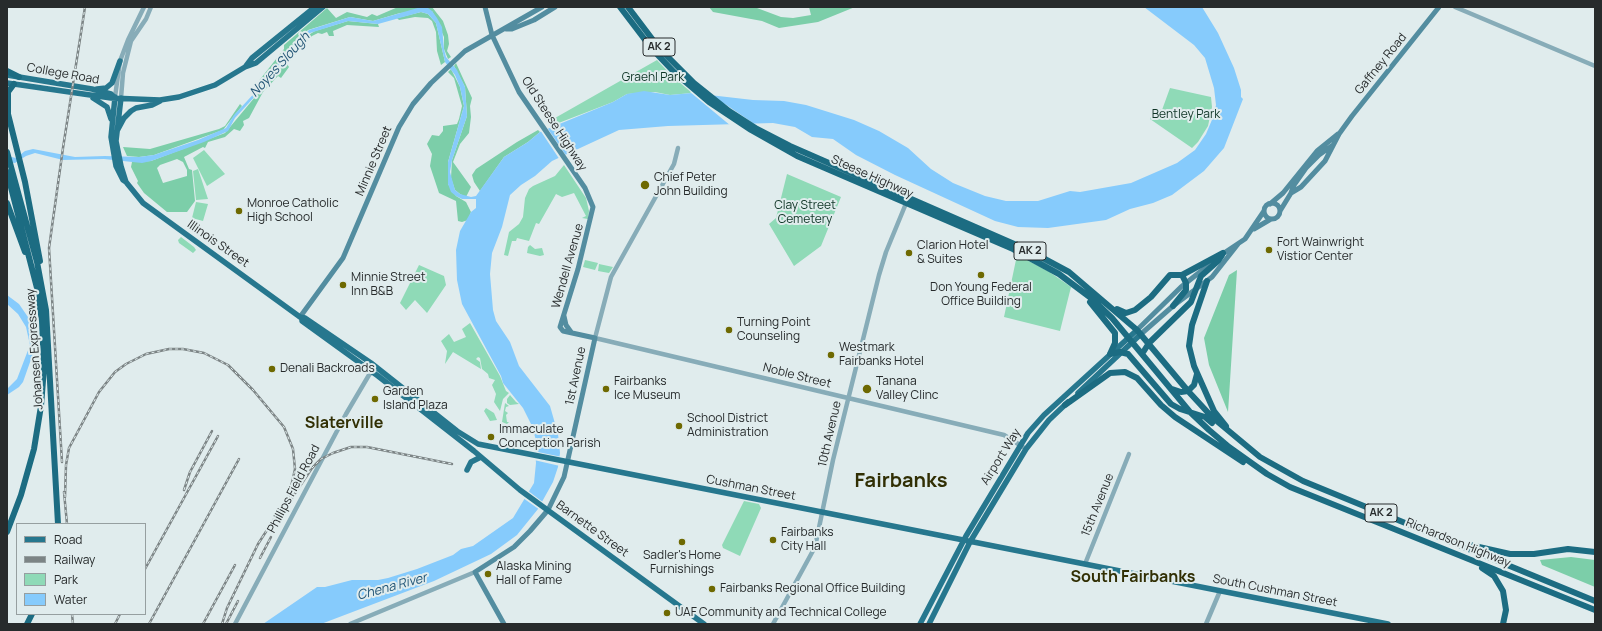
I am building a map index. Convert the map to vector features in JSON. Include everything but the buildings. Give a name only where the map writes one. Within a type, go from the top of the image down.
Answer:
[{"type":"highway","name":"Steese Highway","points":[[620,7],[652,49],[709,102],[754,130],[1039,262],[1068,280],[1101,307],[1133,342]]},
{"type":"highway","name":"Steese Highway","points":[[628,7],[660,48],[694,82],[754,130]]},
{"type":"highway","points":[[7,71],[19,77]]},
{"type":"highway","points":[[14,84],[8,92],[8,112],[36,236],[46,310]]},
{"type":"highway","name":"Johansen Expressway","points":[[7,152],[9,170],[36,282],[41,310],[44,352],[41,406],[37,437],[28,473],[7,532]]},
{"type":"highway","name":"Johansen Expressway","points":[[9,170],[36,262],[46,310],[58,523]]},
{"type":"highway","name":"Steese Highway","points":[[907,201],[1028,250],[1069,272],[1139,332]]},
{"type":"highway","points":[[7,203],[36,282]]},
{"type":"highway","points":[[1069,272],[1126,314],[1146,302],[1170,275],[1182,275],[1223,253]]},
{"type":"highway","points":[[1142,354],[1149,343],[1191,302],[1201,276],[1218,261],[1223,253]]},
{"type":"highway","points":[[1173,306],[1186,290],[1186,283],[1182,275]]},
{"type":"highway","points":[[1068,280],[1093,304],[1114,329],[1115,343],[1110,354]]},
{"type":"highway","points":[[1207,281],[1190,334],[1191,356],[1214,411],[1238,438],[1282,467],[1342,497]]},
{"type":"highway","name":"Richardson Highway","points":[[1139,332],[1188,392],[1221,426],[1260,457],[1303,481],[1595,601]]},
{"type":"highway","name":"Richardson Highway","points":[[1133,342],[1190,412],[1209,430],[1244,459],[1290,487],[1595,610]]},
{"type":"highway","points":[[1110,354],[1122,352],[1128,354],[1171,404],[1180,409],[1208,419],[1235,443],[1260,457]]},
{"type":"highway","points":[[1065,405],[1110,373],[1125,372],[1136,378],[1161,405],[1195,432],[1267,476],[1290,487]]},
{"type":"highway","points":[[1168,385],[1178,391],[1188,392],[1194,385],[1197,373]]},
{"type":"highway","points":[[1411,525],[1482,549],[1502,553],[1534,554],[1575,549],[1595,552]]},
{"type":"highway","points":[[1409,535],[1478,566],[1494,576],[1505,596],[1506,610],[1503,624]]},
{"type":"highway","points":[[27,624],[32,615]]},
{"type":"main road","name":"College Road","points":[[245,67],[252,58],[315,7]]},
{"type":"main road","name":"College Road","points":[[7,83],[85,95],[117,98],[160,100],[200,92],[228,79],[245,67],[256,63],[323,7]]},
{"type":"main road","name":"Old Steese Highway","points":[[485,7],[492,35],[519,92],[588,194],[594,207]]},
{"type":"main road","points":[[506,29],[510,24],[542,7]]},
{"type":"main road","points":[[506,29],[512,29],[534,20],[555,7]]},
{"type":"main road","name":"Gaffney Road","points":[[1291,193],[1301,186],[1325,161],[1339,134],[1439,7]]},
{"type":"main road","name":"Minnie Street","points":[[301,318],[343,258],[404,118],[420,96],[457,58],[470,48],[492,35],[506,29]]},
{"type":"main road","points":[[92,89],[104,89],[110,85],[115,77],[120,61]]},
{"type":"main road","name":"College Road","points":[[7,75],[92,89],[117,98]]},
{"type":"main road","points":[[85,95],[105,104],[110,113],[112,122]]},
{"type":"main road","name":"Illinois Street","points":[[117,98],[112,122],[114,149],[118,166],[123,180],[148,207],[301,318],[302,321],[374,369],[473,442]]},
{"type":"main road","name":"Illinois Street","points":[[114,149],[117,98]]},
{"type":"main road","points":[[116,135],[124,118],[131,111],[136,108],[152,105],[160,100]]},
{"type":"main road","name":"Gaffney Road","points":[[1270,204],[1283,193],[1317,151],[1339,134]]},
{"type":"main road","name":"Gaffney Road","points":[[1280,211],[1294,185],[1306,168],[1333,144]]},
{"type":"main road","points":[[1139,332],[1207,281],[1224,264],[1239,243],[1253,229],[1266,207],[1270,204],[1277,205],[1280,211],[1277,217],[1253,229]]},
{"type":"main road","name":"Wendell Avenue","points":[[560,330],[594,207]]},
{"type":"main road","points":[[1264,211],[1271,219]]},
{"type":"main road","points":[[1139,332],[1186,283],[1223,253],[1239,243]]},
{"type":"main road","points":[[564,315],[566,325],[573,333]]},
{"type":"main road","name":"Noble Street","points":[[560,330],[595,338]]},
{"type":"main road","name":"Airport Way","points":[[920,624],[963,541],[1020,444],[1044,415],[1128,336],[1139,332]]},
{"type":"main road","name":"Airport Way","points":[[929,624],[970,542],[1026,449],[1049,420],[1133,342],[1139,332]]},
{"type":"main road","name":"1st Avenue","points":[[475,572],[514,547],[548,510],[560,487],[595,338]]},
{"type":"main road","name":"Illinois Street","points":[[374,369],[470,448]]},
{"type":"main road","name":"Cushman Street","points":[[473,442],[566,462],[970,542]]},
{"type":"main road","name":"Barnette Street","points":[[470,448],[542,507],[704,624]]},
{"type":"main road","points":[[467,470],[471,462],[481,457]]},
{"type":"main road","name":"South Cushman Street","points":[[970,542],[1388,624]]},
{"type":"main road","points":[[475,572],[504,624]]},
{"type":"street","points":[[117,98],[120,61],[128,40],[144,7]]},
{"type":"street","points":[[117,98],[128,48],[148,7]]},
{"type":"street","points":[[139,27],[146,19],[151,7]]},
{"type":"street","points":[[1454,7],[1595,66]]},
{"type":"street","name":"1st Avenue","points":[[595,338],[611,277],[674,164],[678,148]]},
{"type":"street","name":"10th Avenue","points":[[773,624],[813,553],[823,513],[833,460],[882,264],[907,201]]},
{"type":"street","name":"Noble Street","points":[[595,338],[1004,436],[1020,444],[1026,449]]},
{"type":"street","name":"Phillips Field Road","points":[[235,624],[346,414],[374,369]]},
{"type":"street","name":"15th Avenue","points":[[1085,564],[1129,454]]},
{"type":"street","name":"1st Avenue","points":[[350,624],[475,572]]},
{"type":"street","points":[[1206,624],[1220,591]]},
{"type":"green space","points":[[398,7],[432,7],[443,21],[448,35],[449,44],[447,51],[451,57],[448,59],[444,49],[444,37],[432,11],[400,13],[373,21],[350,17],[308,30],[287,51],[261,86],[258,86],[258,82],[284,49],[284,45],[327,8],[336,18],[347,12],[367,17],[372,14],[377,16]]},
{"type":"green space","points":[[709,7],[757,8],[781,17],[793,18],[811,15],[809,7],[855,7],[818,22],[779,28],[762,21],[713,12]]},
{"type":"green space","points":[[421,12],[428,14],[436,23],[445,62],[441,65],[437,51],[436,32],[432,21],[428,18],[415,17],[399,20],[397,18]]},
{"type":"green space","points":[[348,21],[378,24],[379,27],[347,25],[333,31],[334,36],[329,36],[327,32],[322,34],[318,33],[312,36],[287,64],[289,67],[281,78],[278,76],[263,92],[249,118],[243,121],[244,125],[240,131],[234,129],[225,137],[208,142],[205,148],[203,147],[184,157],[189,169],[192,170],[195,201],[187,212],[167,212],[144,193],[137,183],[138,181],[131,167],[132,162],[151,161],[225,133],[305,37],[315,31]],"holes":[[[177,159],[183,162],[187,170],[187,176],[163,183],[157,168],[160,165]]]},
{"type":"green space","name":"Graehl Park","points":[[657,60],[671,75],[692,93],[670,95],[655,92],[627,94],[613,102],[556,124],[555,118]]},
{"type":"green space","points":[[456,63],[472,98],[470,106],[471,117],[469,133],[460,144],[453,162],[471,187],[466,197],[455,190],[451,178],[452,160],[467,116],[465,87],[454,66]]},
{"type":"green space","points":[[451,69],[460,87],[464,106],[448,162],[448,184],[456,196],[466,202],[471,212],[468,220],[462,222],[458,221],[456,201],[439,193],[430,166],[432,154],[427,144],[432,135],[439,136],[443,131],[443,126],[457,124],[459,119],[462,106],[454,78],[448,72]]},
{"type":"green space","name":"Bentley Park","points":[[1170,88],[1211,97],[1212,107],[1208,126],[1198,142],[1192,148],[1150,119],[1155,108],[1162,110]]},
{"type":"green space","points":[[240,104],[242,106],[223,130],[154,155],[139,157],[127,156],[123,147],[150,149],[219,129],[225,126]]},
{"type":"green space","points":[[538,130],[540,132],[528,142],[504,157],[480,191],[474,182],[472,175],[476,169]]},
{"type":"green space","points":[[204,150],[225,174],[207,186],[193,158]]},
{"type":"green space","points":[[564,165],[586,198],[589,211],[588,219],[582,218],[586,216],[574,193],[562,197],[556,194],[539,224],[536,223],[529,241],[517,238],[516,241],[512,241],[508,256],[504,255],[509,232],[519,224],[523,217],[525,198],[529,189],[555,176]]},
{"type":"green space","points":[[198,169],[208,199],[196,200],[193,171]]},
{"type":"green space","name":"Clay Street Cemetery","points":[[787,174],[841,197],[821,246],[794,266],[769,224],[776,218]]},
{"type":"green space","points":[[196,202],[208,204],[203,221],[192,218]]},
{"type":"green space","points":[[181,237],[194,247],[196,250],[193,253],[179,243],[178,240]]},
{"type":"green space","points":[[530,245],[535,249],[542,248],[544,255],[540,256],[527,253]]},
{"type":"green space","points":[[1017,255],[1048,271],[1071,287],[1060,331],[1004,317]]},
{"type":"green space","points":[[585,260],[598,263],[595,270],[583,267]]},
{"type":"green space","points":[[599,264],[613,267],[609,273],[598,271]]},
{"type":"green space","points":[[419,265],[444,276],[446,285],[427,313],[415,300],[406,310],[400,303]]},
{"type":"green space","points":[[1237,270],[1228,412],[1209,365],[1204,338],[1229,275]]},
{"type":"green space","points":[[470,323],[500,376],[506,391],[509,393],[503,399],[500,411],[494,402],[496,394],[492,385],[495,380],[489,378],[488,374],[482,369],[480,358],[478,357],[476,359],[480,362],[481,369],[453,352],[445,364],[447,351],[441,341],[449,334],[454,342],[466,337],[462,329]]},
{"type":"green space","points":[[510,395],[519,404],[510,405],[507,403],[507,399]]},
{"type":"green space","points":[[505,403],[509,406],[506,407],[505,411],[508,413],[506,415],[507,422],[509,422],[507,424],[502,422]]},
{"type":"green space","points":[[486,408],[494,413],[497,420],[490,421],[484,411]]},
{"type":"green space","points":[[744,501],[759,504],[761,508],[740,556],[723,548],[722,545]]},
{"type":"green space","points":[[1571,557],[1595,560],[1595,587],[1542,565],[1540,560]]},
{"type":"water","points":[[421,7],[428,8],[432,11],[442,27],[446,57],[457,70],[465,87],[467,116],[452,160],[450,172],[455,190],[460,194],[471,197],[476,196],[504,157],[528,142],[540,132],[613,102],[627,94],[644,91],[670,95],[692,93],[753,100],[784,101],[806,105],[854,120],[879,131],[908,148],[931,169],[953,183],[985,196],[1006,201],[1038,201],[1070,191],[1080,192],[1131,183],[1177,163],[1195,150],[1206,134],[1214,115],[1216,105],[1214,88],[1205,58],[1194,45],[1144,7],[1202,7],[1218,33],[1234,68],[1241,90],[1241,97],[1243,99],[1224,148],[1204,171],[1172,195],[1153,203],[1130,209],[1106,220],[1048,228],[1018,227],[995,221],[895,175],[856,155],[833,139],[812,137],[795,127],[773,123],[668,126],[619,130],[552,161],[510,195],[502,227],[492,253],[490,274],[493,310],[496,321],[510,342],[519,366],[550,406],[558,434],[560,453],[558,467],[553,482],[538,509],[517,535],[491,554],[434,581],[321,624],[263,624],[317,587],[325,587],[352,580],[378,580],[388,578],[417,569],[453,555],[461,549],[473,546],[513,518],[534,483],[536,463],[535,450],[537,444],[532,426],[523,408],[503,383],[501,376],[462,304],[457,280],[456,250],[460,231],[471,212],[476,208],[476,199],[462,199],[456,196],[451,192],[448,184],[448,162],[464,106],[460,87],[455,75],[445,62],[436,23],[428,14],[421,12],[378,24],[348,21],[310,33],[298,44],[270,80],[235,118],[228,131],[204,142],[151,161],[142,163],[104,159],[63,160],[35,153],[26,156],[15,163],[7,162],[7,156],[16,158],[25,151],[33,149],[75,157],[139,157],[154,155],[198,140],[226,128],[234,115],[261,86],[287,51],[309,30],[350,17],[373,21]]},
{"type":"water","points":[[7,295],[19,304],[30,320],[33,328],[35,348],[23,382],[19,387],[7,395],[7,389],[17,379],[30,345],[26,327],[18,314],[7,304]]},
{"type":"pier","points":[[692,91],[725,104],[756,125],[731,126],[690,92]]},
{"type":"pier","points":[[546,126],[567,157],[560,160],[540,130]]},
{"type":"pier","points":[[533,451],[562,457],[560,466],[534,460]]},
{"type":"pier","points":[[527,490],[544,503],[540,510],[523,498]]},
{"type":"railway","points":[[62,462],[49,248],[85,7]]},
{"type":"railway","points":[[65,497],[66,465],[69,448],[99,392],[115,372],[126,364],[146,354],[169,349],[183,349],[204,353],[228,365],[253,390],[284,427],[293,449],[295,469],[289,496],[258,544],[227,608],[222,624]]},
{"type":"railway","points":[[184,490],[190,472],[212,431]]},
{"type":"railway","points":[[146,567],[218,436]]},
{"type":"railway","points":[[292,498],[312,468],[321,459],[351,447],[367,447],[452,464]]},
{"type":"railway","points":[[149,624],[239,459]]},
{"type":"railway","points":[[64,492],[67,523]]},
{"type":"railway","points":[[260,558],[271,537]]},
{"type":"railway","points":[[203,624],[235,565]]},
{"type":"railway","points":[[226,624],[238,601]]},
{"type":"railway","points":[[72,615],[73,624]]},
{"type":"railway","points":[[115,624],[120,615]]},
{"type":"place","name":"Chief Peter John Building","points":[[645,185]]},
{"type":"place","name":"Monroe Catholic High School","points":[[239,211]]},
{"type":"place","name":"Fort Wainwright Vistior Center","points":[[1269,250]]},
{"type":"place","name":"Clarion Hotel & Suites","points":[[909,253]]},
{"type":"place","name":"Don Young Federal Office Building","points":[[981,275]]},
{"type":"place","name":"Minnie Street Inn B&B","points":[[343,285]]},
{"type":"place","name":"Turning Point Counseling","points":[[729,330]]},
{"type":"place","name":"Westmark Fairbanks Hotel","points":[[831,355]]},
{"type":"place","name":"Denali Backroads","points":[[272,369]]},
{"type":"place","name":"Fairbanks Ice Museum","points":[[606,389]]},
{"type":"place","name":"Tanana Valley Clinc","points":[[867,389]]},
{"type":"place","name":"Garden Island Plaza","points":[[375,399]]},
{"type":"place","name":"School District Administration","points":[[679,426]]},
{"type":"place","name":"Immaculate Conception Parish","points":[[491,437]]},
{"type":"place","name":"Fairbanks City Hall","points":[[773,540]]},
{"type":"place","name":"Sadler's Home Furnishings","points":[[682,542]]},
{"type":"place","name":"Alaska Mining Hall of Fame","points":[[488,574]]},
{"type":"place","name":"Fairbanks Regional Office Building","points":[[712,589]]},
{"type":"place","name":"UAF Community and Technical College","points":[[667,613]]},
{"type":"district","name":"Slaterville","points":[[344,424]]},
{"type":"district","name":"Fairbanks","points":[[901,481]]},
{"type":"district","name":"South Fairbanks","points":[[1133,578]]},
{"type":"water label","name":"Noyes Slough","points":[[280,65]]},
{"type":"water label","name":"Chena River","points":[[392,587]]}]
